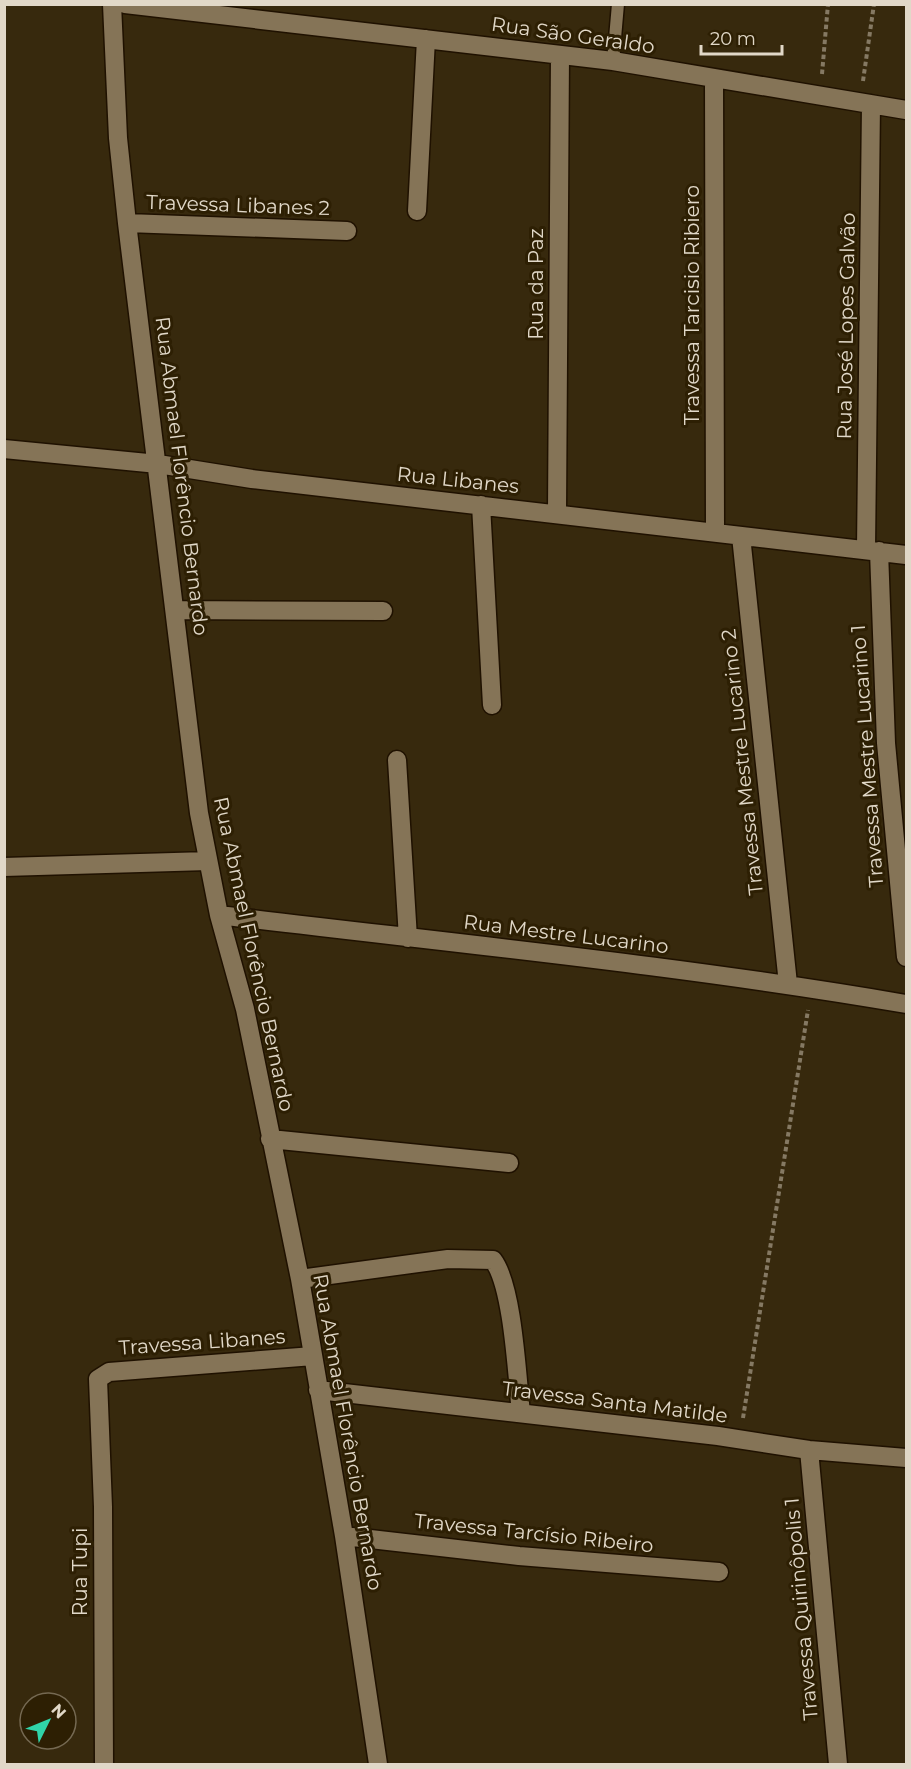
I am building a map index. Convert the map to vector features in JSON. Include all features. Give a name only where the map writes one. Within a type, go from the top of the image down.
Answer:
[{"type":"street","name":"Rua Abmael Florêncio Bernardo","points":[[112,4],[118,138],[127,223],[177,610],[200,813],[219,915],[245,1009],[300,1279],[344,1536],[378,1764]]},
{"type":"street","name":"Rua São Geraldo","points":[[125,4],[613,61],[906,110]]},
{"type":"street","points":[[417,211],[426,39]]},
{"type":"street","name":"Rua da Paz","points":[[557,513],[560,55]]},
{"type":"street","name":"Travessa Tarcisio Ribiero","points":[[714,79],[715,532]]},
{"type":"street","name":"Rua José Lopes Galvão","points":[[866,103],[873,550]]},
{"type":"street","name":"Travessa Libanes 2","points":[[127,223],[347,231]]},
{"type":"street","name":"Rua Libanes","points":[[4,449],[158,464],[252,479],[906,555]]},
{"type":"street","points":[[481,505],[492,705]]},
{"type":"street","name":"Travessa Mestre Lucarino 2","points":[[741,536],[788,984]]},
{"type":"street","name":"Travessa Mestre Lucarino 1","points":[[873,550],[886,743],[906,957]]},
{"type":"street","points":[[177,610],[383,610]]},
{"type":"street","points":[[398,760],[408,938]]},
{"type":"street","points":[[4,867],[208,861]]},
{"type":"street","name":"Rua Mestre Lucarino","points":[[219,915],[788,984],[906,1004]]},
{"type":"street","points":[[270,1139],[509,1163]]},
{"type":"street","points":[[300,1279],[448,1259],[493,1260],[499,1268],[506,1297],[521,1413]]},
{"type":"street","name":"Travessa Libanes","points":[[98,1379],[110,1372],[313,1356]]},
{"type":"street","name":"Rua Tupi","points":[[98,1379],[103,1507],[104,1764]]},
{"type":"street","name":"Travessa Santa Matilde","points":[[318,1390],[740,1439],[809,1450],[906,1458]]},
{"type":"street","name":"Travessa Quirinôpolis 1","points":[[809,1450],[838,1764]]},
{"type":"street","name":"Travessa Tarcísio Ribeiro","points":[[344,1536],[519,1556],[719,1572]]},
{"type":"lane","points":[[613,61],[618,4]]},
{"type":"path","points":[[820,96],[828,4]]},
{"type":"path","points":[[866,103],[874,4]]},
{"type":"path","points":[[740,1439],[811,988]]}]
